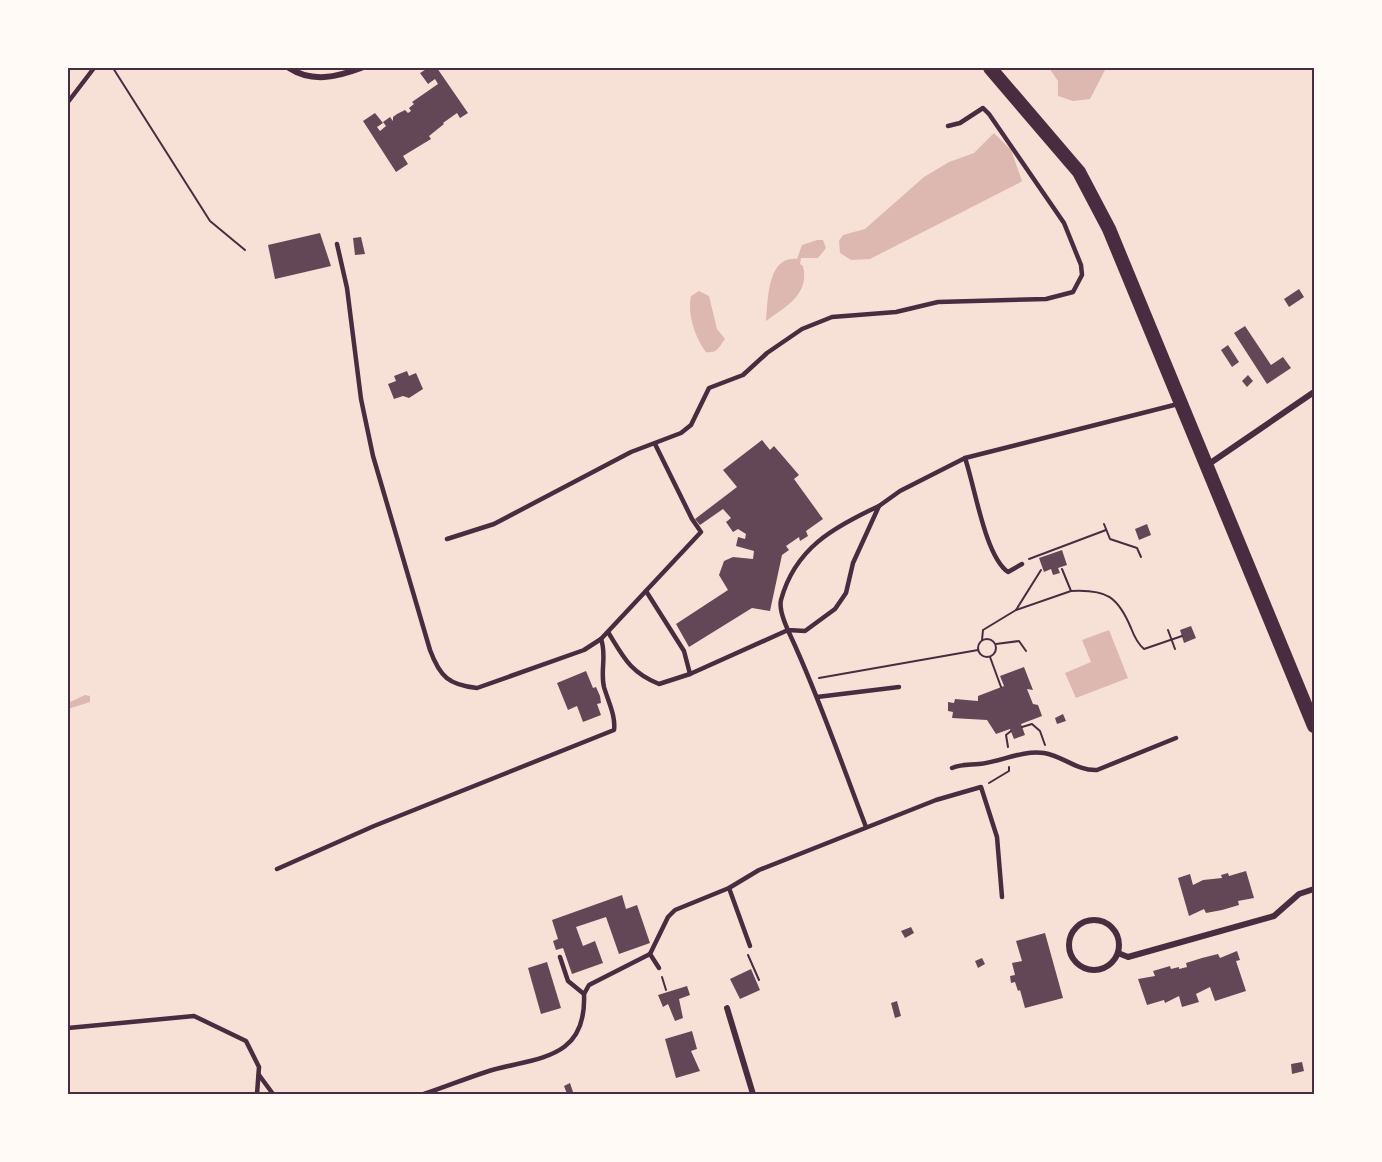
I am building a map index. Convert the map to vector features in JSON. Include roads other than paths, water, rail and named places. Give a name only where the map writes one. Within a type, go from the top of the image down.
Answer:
[{"type":"main road","points":[[990,68],[1079,172],[1109,229],[1314,726]]},
{"type":"street","points":[[289,68],[297,73],[319,78],[339,76],[362,68]]},
{"type":"street","points":[[1206,466],[1314,392]]},
{"type":"street","points":[[1118,953],[1128,957],[1274,915],[1299,894],[1314,889]]},
{"type":"street","points":[[1102,921],[1116,934],[1118,953],[1105,968],[1086,969],[1071,957],[1070,938],[1082,923],[1102,921]]},
{"type":"street","points":[[727,1008],[753,1095]]},
{"type":"lane","points":[[68,102],[93,68]]},
{"type":"lane","points":[[447,538],[494,524],[631,452],[681,433],[691,425],[709,388],[743,375],[767,353],[819,321],[844,314],[868,316],[896,312],[938,302],[1036,299],[1067,295],[1073,291],[1082,275],[1081,265],[1064,223],[989,114],[983,108],[960,123],[948,126]]},
{"type":"lane","points":[[337,244],[347,288],[361,399],[373,456],[437,670],[461,686],[477,688],[584,650],[608,632],[701,532],[655,444]]},
{"type":"lane","points":[[866,827],[810,679],[788,630],[780,603],[795,568],[818,540],[845,522],[879,506],[900,491],[965,458],[1181,403]]},
{"type":"lane","points":[[965,458],[993,552],[1000,567],[1008,572],[1022,564]]},
{"type":"lane","points":[[608,632],[626,662],[639,676],[659,684],[690,674],[788,630],[805,631],[835,609],[846,593],[853,563],[879,506]]},
{"type":"lane","points":[[646,591],[684,651],[690,674]]},
{"type":"lane","points":[[277,869],[374,826],[614,730],[615,722],[604,685],[605,659],[601,639]]},
{"type":"lane","points":[[817,697],[899,687]]},
{"type":"lane","points":[[952,768],[965,763],[979,764],[1010,756],[1045,753],[1085,771],[1097,770],[1176,738]]},
{"type":"lane","points":[[424,1095],[490,1071],[532,1062],[561,1051],[577,1033],[584,994],[589,985],[651,954],[668,917],[675,910],[729,888],[759,870],[936,800],[981,787],[997,837],[1002,897]]},
{"type":"lane","points":[[729,888],[750,946]]},
{"type":"lane","points":[[651,954],[659,969]]},
{"type":"lane","points":[[560,957],[568,981],[584,994]]},
{"type":"lane","points":[[68,1028],[194,1016],[246,1041],[254,1054],[259,1075],[257,1095]]},
{"type":"lane","points":[[259,1075],[273,1095]]}]
